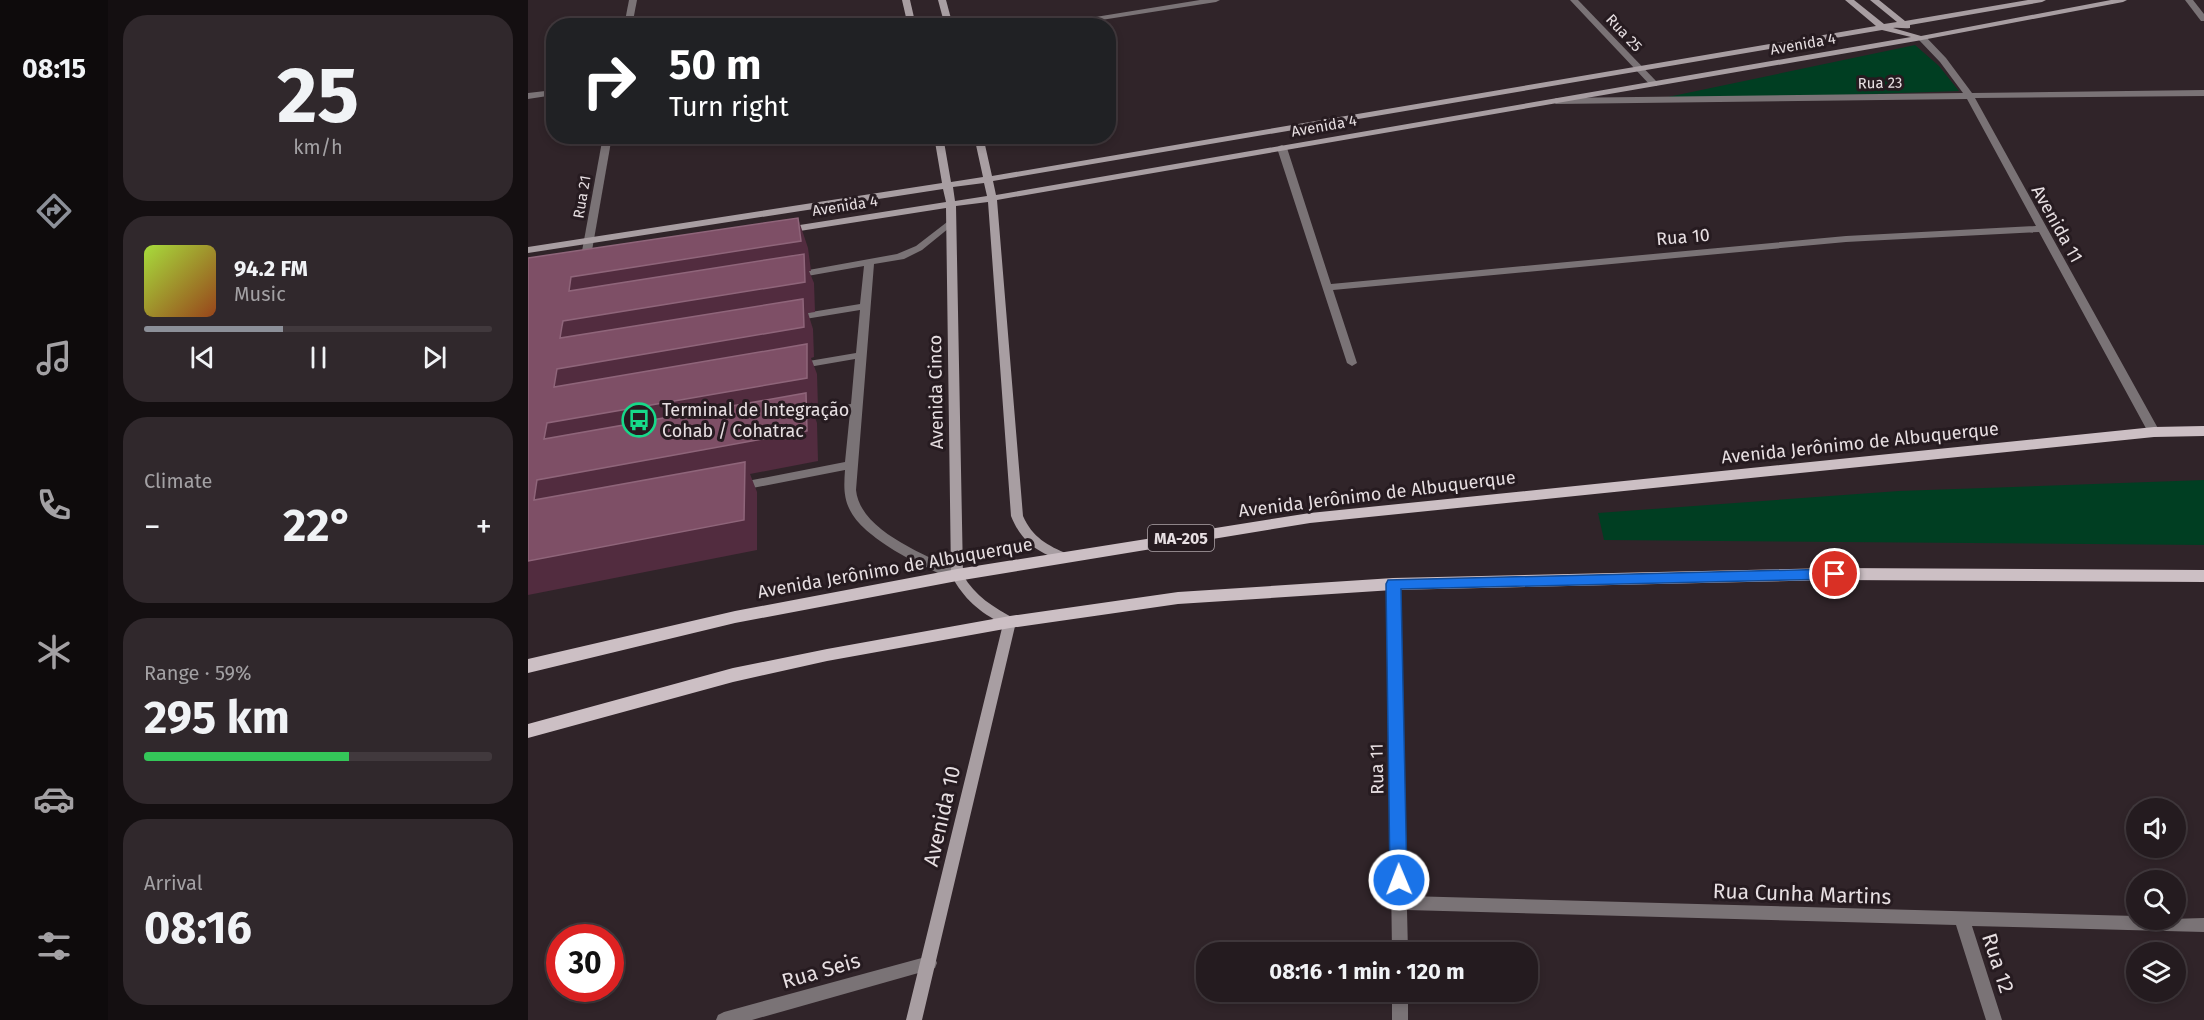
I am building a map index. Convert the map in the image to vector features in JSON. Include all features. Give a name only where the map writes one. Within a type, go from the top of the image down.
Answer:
[{"type":"main road","points":[[906,0],[910,18]]},
{"type":"main road","points":[[942,0],[947,18]]},
{"type":"main road","points":[[1849,0],[1882,27],[1922,38]]},
{"type":"main road","points":[[1874,0],[1922,38]]},
{"type":"main road","name":"Avenida 4","points":[[528,250],[989,179],[2042,0]]},
{"type":"main road","name":"Avenida 4","points":[[774,232],[992,198],[1922,38],[2123,0]]},
{"type":"main road","name":"Avenida Cinco","points":[[940,144],[951,204],[957,575]]},
{"type":"main road","points":[[980,144],[992,198],[1017,516],[1026,535],[1034,543],[1064,557]]},
{"type":"main road","points":[[581,263],[597,260]]},
{"type":"main road","name":"Avenida Jerônimo de Albuquerque","points":[[528,666],[735,617],[957,575],[1310,518],[2154,432],[2204,432]]},
{"type":"main road","points":[[528,731],[743,673],[827,655],[1010,622],[1178,598],[1393,584],[1835,574],[2204,576]]},
{"type":"main road","points":[[957,575],[965,591],[975,602],[1010,622]]},
{"type":"main road","name":"Avenida 10","points":[[914,1020],[1010,622]]},
{"type":"street","points":[[630,18],[633,0]]},
{"type":"street","points":[[1094,18],[1216,0]]},
{"type":"street","name":"Rua 25","points":[[1574,0],[1654,84]]},
{"type":"street","points":[[2189,0],[2204,19]]},
{"type":"street","name":"Avenida 11","points":[[1922,38],[1943,60],[1969,95],[2154,432]]},
{"type":"street","points":[[528,96],[546,93]]},
{"type":"street","name":"Rua 23","points":[[1556,101],[2204,93]]},
{"type":"street","name":"Rua 21","points":[[581,263],[589,241],[607,144]]},
{"type":"street","points":[[1282,148],[1352,363]]},
{"type":"street","points":[[789,276],[869,264],[900,256],[919,248],[951,222]]},
{"type":"street","name":"Rua 10","points":[[1328,287],[1846,239],[2041,229]]},
{"type":"street","points":[[869,264],[850,498],[858,514],[873,530],[957,575]]},
{"type":"street","points":[[784,320],[865,306]]},
{"type":"street","points":[[780,369],[861,355]]},
{"type":"street","points":[[786,420],[857,406]]},
{"type":"street","points":[[725,489],[851,465]]},
{"type":"street","name":"Rua 11","points":[[1393,584],[1400,942]]},
{"type":"street","name":"Rua Cunha Martins","points":[[1399,903],[2204,925]]},
{"type":"street","name":"Rua 12","points":[[1962,919],[1994,1020]]},
{"type":"street","name":"Rua Seis","points":[[724,1020],[929,963]]},
{"type":"street","points":[[1400,1002],[1400,1020]]},
{"type":"green space","points":[[1915,45],[1939,66],[1959,91],[1644,102]]},
{"type":"green space","points":[[2204,480],[2204,545],[1604,540],[1598,513],[1899,491]]},
{"type":"building","points":[[798,218],[801,241],[571,277],[569,291],[804,254],[805,282],[563,321],[562,326],[560,338],[803,299],[804,327],[557,369],[554,387],[807,344],[807,378],[547,423],[544,439],[806,393],[807,431],[537,480],[534,500],[745,462],[744,520],[528,561],[528,258]]},
{"type":"place","name":"Terminal de Integração Cohab / Cohatrac","points":[[639,420]]},
{"type":"route","points":[[1399,880],[1393,584],[1835,574]]}]
